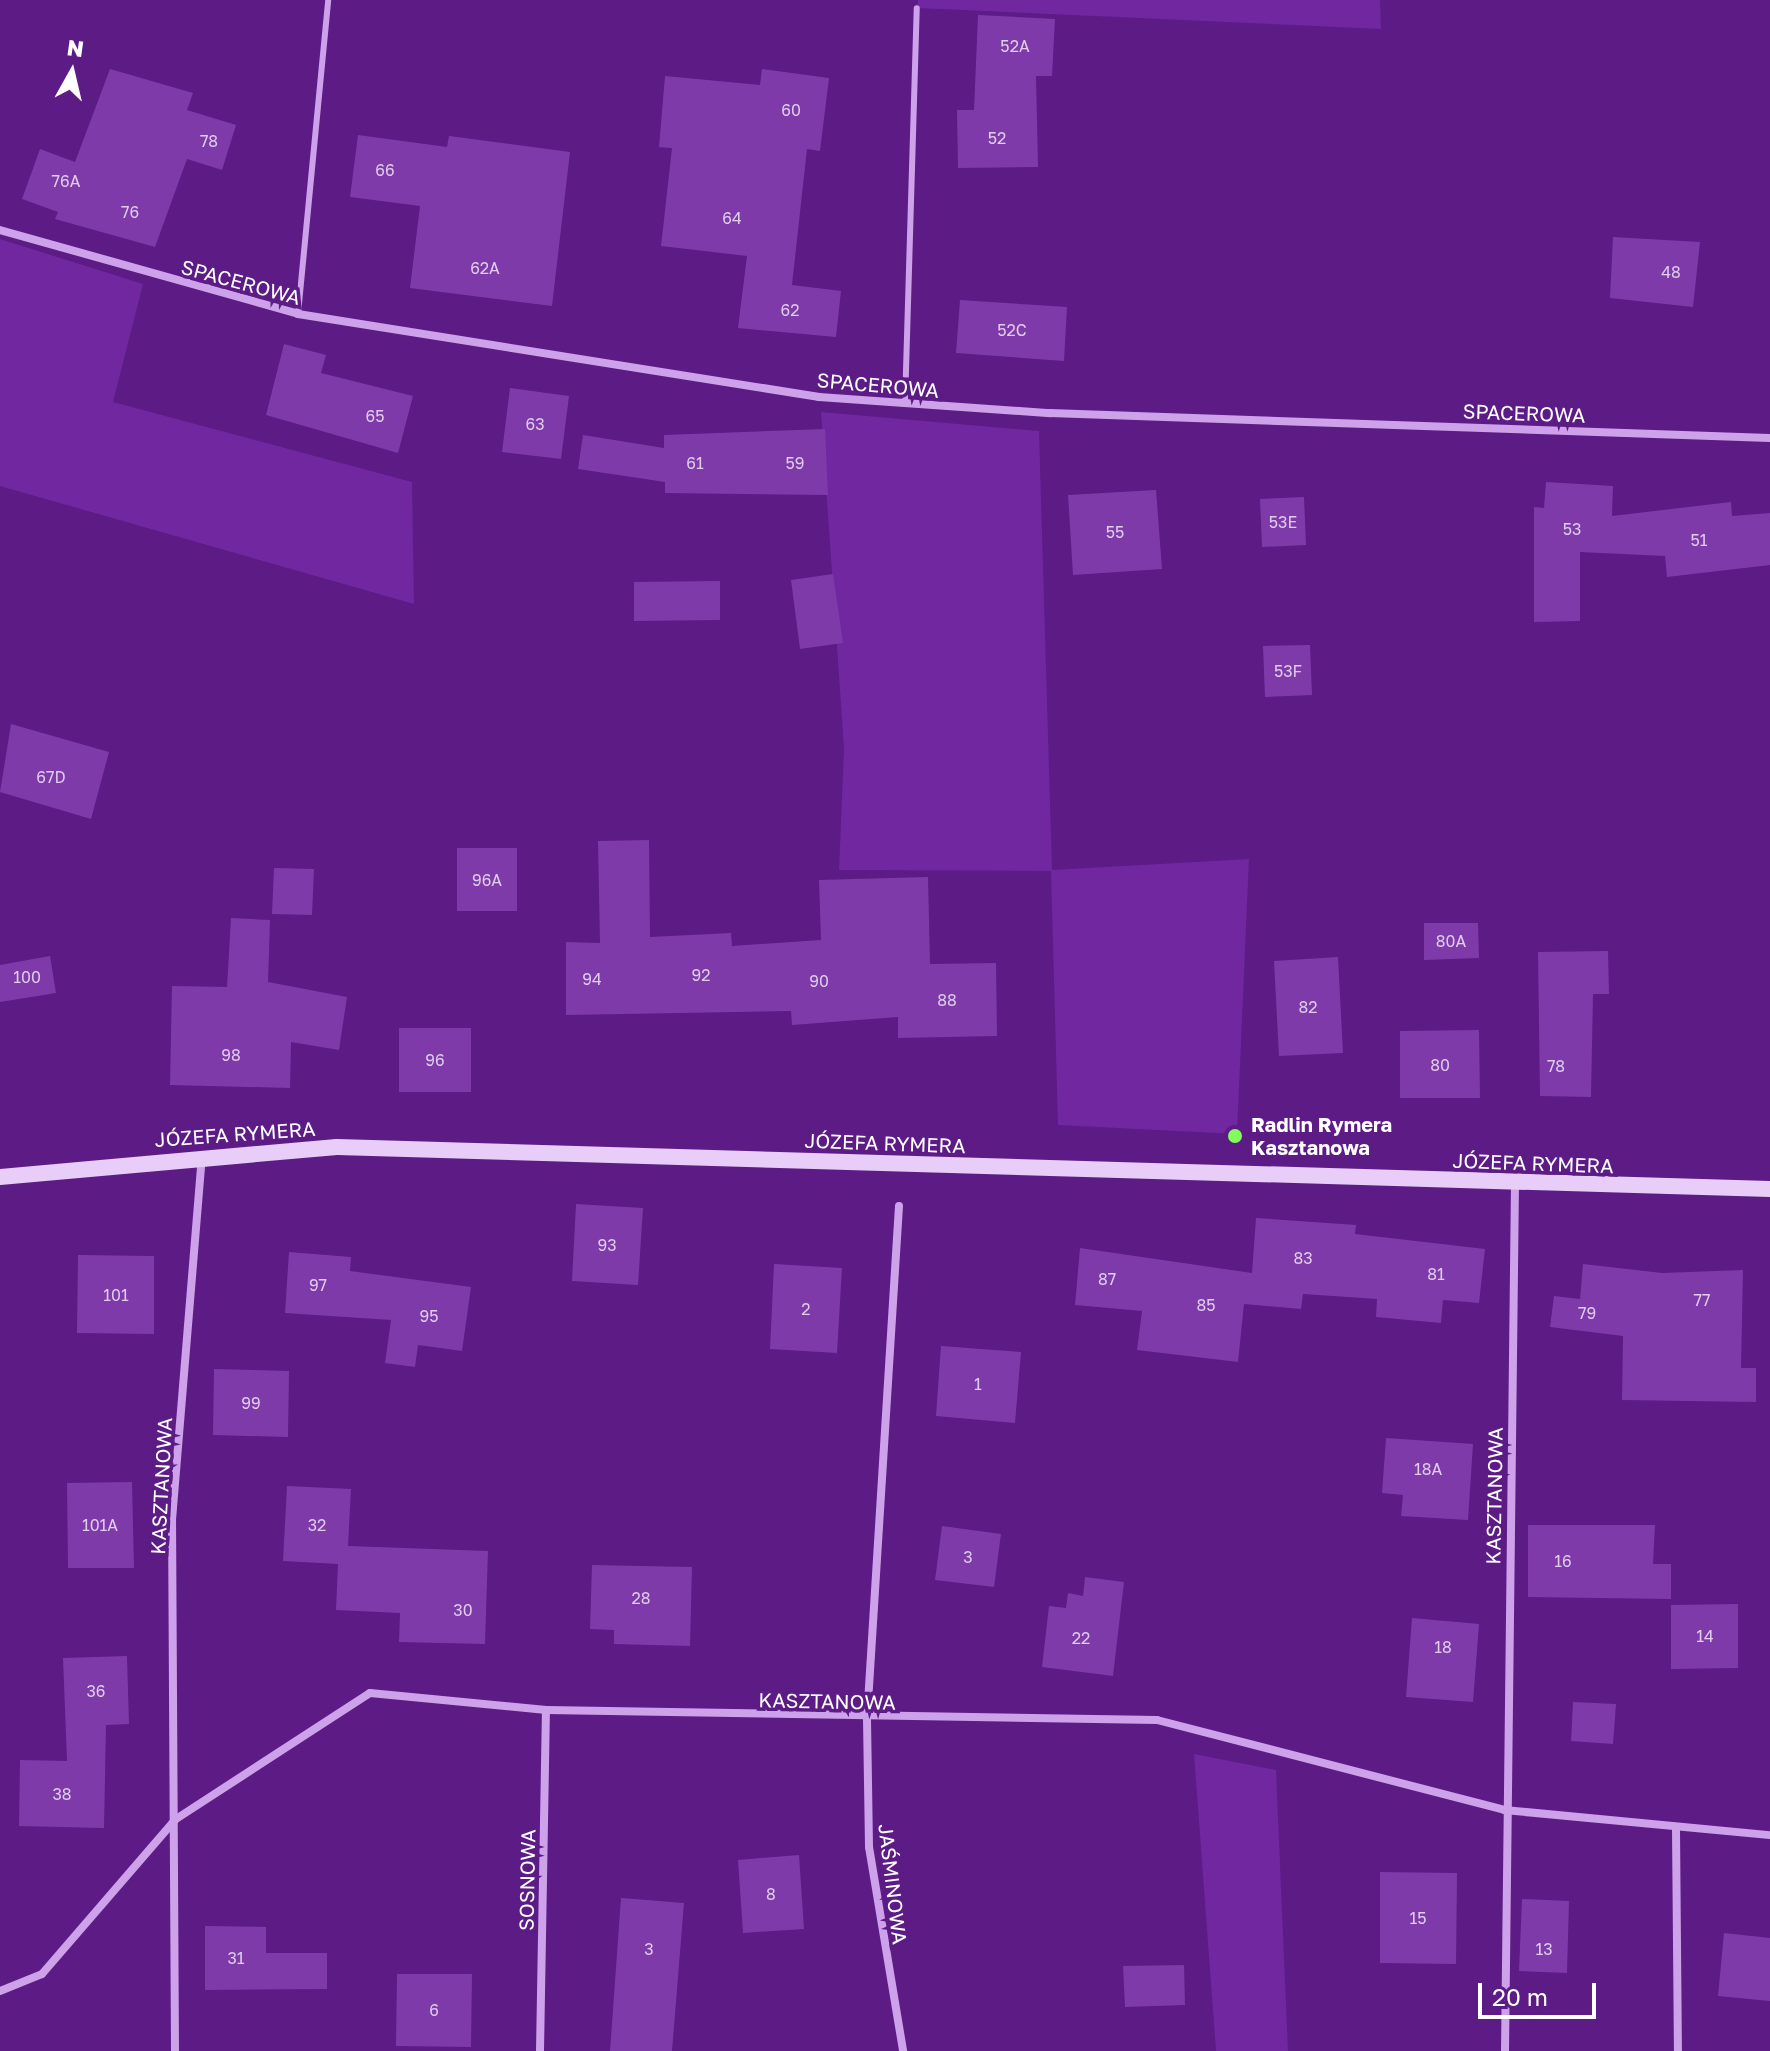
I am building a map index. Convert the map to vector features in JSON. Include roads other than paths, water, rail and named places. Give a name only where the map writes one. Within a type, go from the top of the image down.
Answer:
[{"type":"street","name":"SPACEROWA","points":[[0,230],[298,314],[569,360],[905,404],[1770,438]]},
{"type":"street","name":"JÓZEFA RYMERA","points":[[0,1177],[202,1155],[337,1147],[1515,1184],[1770,1189]]},
{"type":"street","name":"KASZTANOWA","points":[[175,2051],[172,1520],[202,1155]]},
{"type":"street","name":"KASZTANOWA","points":[[1505,2051],[1504,1810],[1515,1184]]},
{"type":"street","name":"JAŚMINOWA","points":[[899,1206],[867,1719],[869,1847],[903,2051]]},
{"type":"street","name":"KASZTANOWA","points":[[0,1991],[42,1974],[176,1819],[370,1693],[546,1710],[867,1719],[1157,1720],[1504,1810],[1676,1829],[1770,1835]]},
{"type":"street","name":"SOSNOWA","points":[[540,2051],[546,1710]]},
{"type":"street","points":[[1676,1829],[1678,2051]]},
{"type":"lane","points":[[298,314],[328,0]]},
{"type":"lane","points":[[905,404],[917,8]]},
{"type":"place","name":"Radlin Rymera Kasztanowa","points":[[1235,1136]]}]
